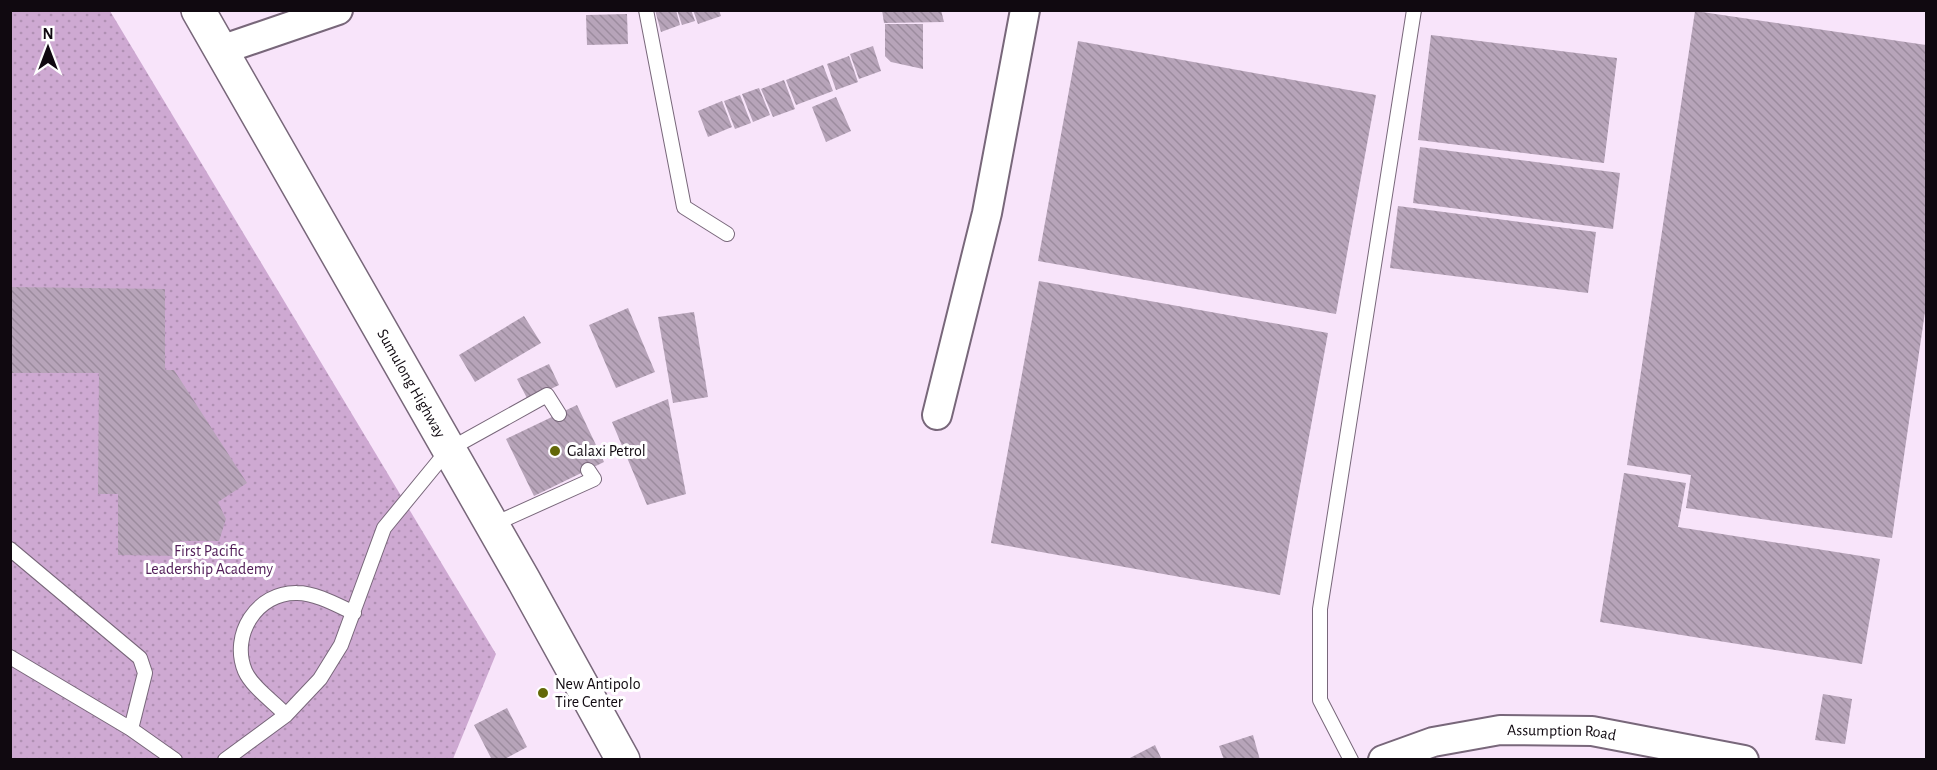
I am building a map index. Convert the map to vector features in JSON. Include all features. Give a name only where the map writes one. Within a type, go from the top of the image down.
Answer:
[{"type":"main road","name":"Sumulong Highway","points":[[198,10],[623,759]]},
{"type":"street","points":[[221,50],[338,10]]},
{"type":"street","points":[[937,415],[987,213],[1025,10]]},
{"type":"street","name":"Assumption Road","points":[[1383,759],[1433,742],[1500,730],[1592,731],[1744,759]]},
{"type":"lane","points":[[646,10],[684,207],[727,234]]},
{"type":"lane","points":[[1352,759],[1320,700],[1320,609],[1414,10]]},
{"type":"lane","points":[[225,759],[286,715],[320,679],[341,645],[384,528],[448,450],[547,395],[559,414]]},
{"type":"lane","points":[[492,525],[594,479],[588,470]]},
{"type":"lane","points":[[10,549],[140,658],[145,674],[131,729]]},
{"type":"lane","points":[[286,715],[246,674],[240,645],[243,631],[253,613],[268,601],[284,594],[298,593],[320,598],[354,612]]},
{"type":"lane","points":[[10,657],[131,729],[175,759]]},
{"type":"green space","name":"First Pacific Leadership Academy","points":[[10,11],[110,11],[496,654],[453,759],[11,759]]},
{"type":"building","points":[[655,10],[676,10],[680,25],[661,32]]},
{"type":"building","points":[[677,10],[691,10],[695,21],[682,25]]},
{"type":"building","points":[[693,10],[719,10],[721,16],[698,24]]},
{"type":"building","points":[[882,10],[941,10],[944,22],[884,23]]},
{"type":"building","points":[[1695,11],[1926,45],[1926,305],[1892,538],[1686,508],[1691,475],[1627,465]]},
{"type":"building","points":[[627,14],[628,44],[587,45],[586,15]]},
{"type":"building","points":[[885,24],[923,24],[923,69],[891,62],[885,56]]},
{"type":"building","points":[[1431,35],[1617,58],[1604,163],[1418,140]]},
{"type":"building","points":[[1078,41],[1376,95],[1336,314],[1038,261]]},
{"type":"building","points":[[873,46],[881,71],[859,79],[850,54]]},
{"type":"building","points":[[849,56],[858,82],[836,90],[827,64]]},
{"type":"building","points":[[823,65],[833,91],[796,105],[786,80]]},
{"type":"building","points":[[784,80],[795,109],[773,117],[761,89]]},
{"type":"building","points":[[759,88],[770,115],[753,122],[742,94]]},
{"type":"building","points":[[740,95],[751,123],[735,129],[724,101]]},
{"type":"building","points":[[836,97],[851,131],[826,142],[812,107]]},
{"type":"building","points":[[722,101],[732,127],[708,137],[698,111]]},
{"type":"building","points":[[1420,147],[1620,173],[1613,229],[1413,203]]},
{"type":"building","points":[[1398,206],[1596,232],[1588,293],[1390,268]]},
{"type":"building","points":[[1039,281],[1328,333],[1280,595],[991,543]]},
{"type":"building","points":[[10,287],[165,289],[165,370],[174,370],[247,483],[218,502],[226,519],[219,541],[180,541],[180,556],[118,555],[118,494],[98,494],[99,373],[10,373]]},
{"type":"building","points":[[628,308],[655,372],[616,388],[589,325]]},
{"type":"building","points":[[694,312],[708,397],[673,403],[658,317]]},
{"type":"building","points":[[524,316],[541,343],[475,382],[459,355]]},
{"type":"building","points":[[549,364],[559,385],[528,400],[517,379]]},
{"type":"building","points":[[668,399],[686,494],[647,505],[612,422]]},
{"type":"building","name":"Galaxi Petrol","points":[[577,405],[604,462],[534,496],[506,439]]},
{"type":"building","points":[[1624,473],[1686,483],[1678,527],[1880,559],[1862,664],[1600,622]]},
{"type":"building","points":[[1823,694],[1852,699],[1845,744],[1815,740]]},
{"type":"building","points":[[507,708],[527,747],[503,760],[492,760],[474,725]]},
{"type":"building","points":[[1253,735],[1260,760],[1224,760],[1219,746]]},
{"type":"building","points":[[1155,745],[1162,760],[1126,760]]},
{"type":"place","name":"Galaxi Petrol","points":[[555,451]]},
{"type":"place","name":"New Antipolo Tire Center","points":[[543,693]]}]
